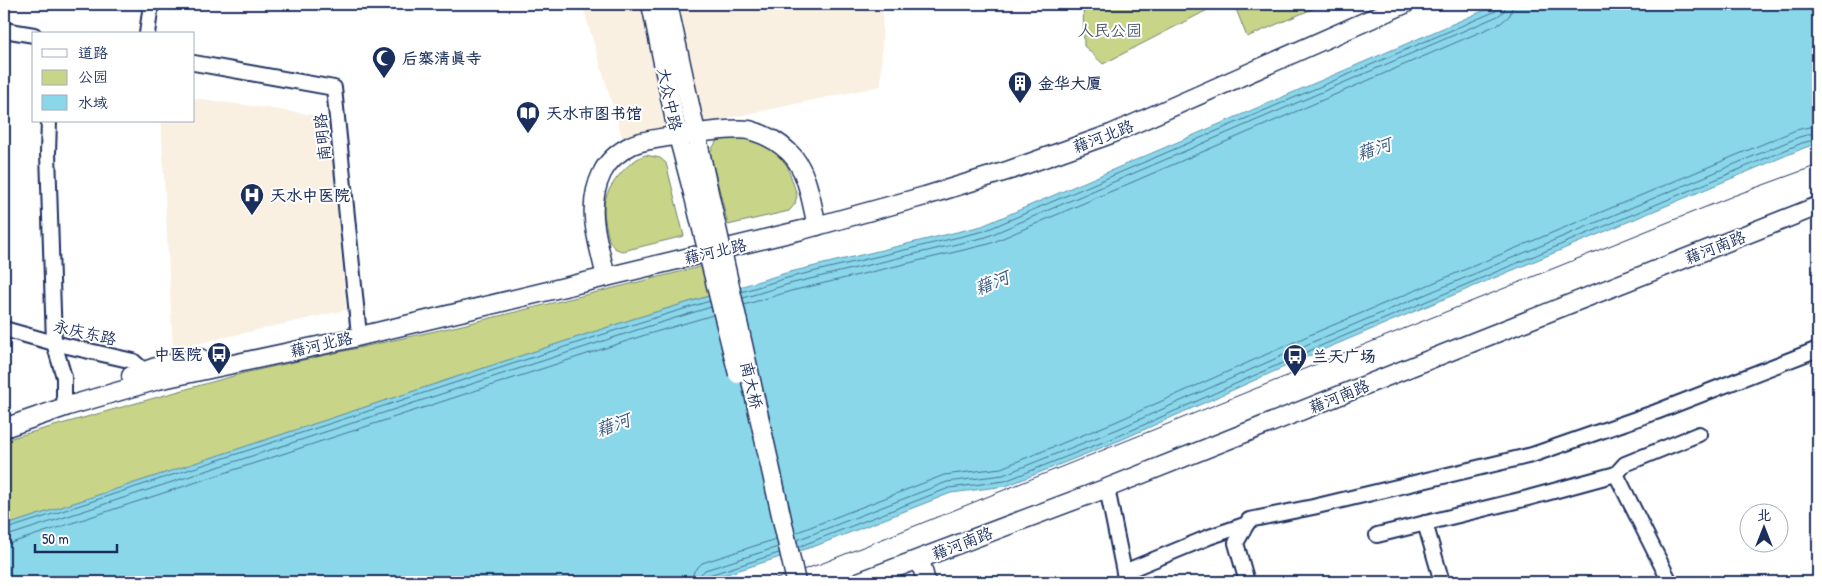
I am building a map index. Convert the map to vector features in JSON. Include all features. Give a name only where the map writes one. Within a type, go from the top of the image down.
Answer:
[{"type":"main road","name":"大众中路","points":[[651,4],[700,190]]},
{"type":"main road","name":"大众中路","points":[[668,4],[687,135]]},
{"type":"main road","name":"藉河北路","points":[[815,221],[1007,160],[1108,124],[1379,4]]},
{"type":"main road","name":"藉河北路","points":[[4,416],[66,401],[147,377],[327,344],[1010,170],[1111,134],[1405,4]]},
{"type":"main road","points":[[605,272],[593,219],[594,194],[603,171],[619,152],[635,144],[724,130],[748,130],[771,138],[790,153],[803,173],[815,221]]},
{"type":"main road","name":"南大桥","points":[[700,190],[790,582]]},
{"type":"main road","name":"南大桥","points":[[700,190],[796,582]]},
{"type":"main road","name":"藉河南路","points":[[858,582],[1108,488],[1818,206]]},
{"type":"main road","name":"藉河北路","points":[[147,377],[156,367],[605,272]]},
{"type":"main road","name":"藉河北路","points":[[4,428],[66,401]]},
{"type":"main road","points":[[920,559],[926,582]]},
{"type":"street","points":[[147,32],[151,4]]},
{"type":"street","points":[[4,30],[32,35]]},
{"type":"street","name":"南明路","points":[[195,63],[334,88],[358,325]]},
{"type":"street","points":[[49,122],[48,153],[54,343],[64,377],[66,401]]},
{"type":"street","name":"永庆东路","points":[[4,330],[133,361],[147,377]]},
{"type":"street","points":[[1247,582],[1236,544],[1249,520],[1313,507],[1532,455],[1656,412],[1818,349]]},
{"type":"street","points":[[1377,535],[1616,474],[1626,464],[1699,434]]},
{"type":"street","points":[[1616,474],[1670,582]]},
{"type":"street","points":[[1108,488],[1125,577],[1209,537],[1247,524]]},
{"type":"street","points":[[1425,523],[1442,582]]},
{"type":"shaded area","points":[[582,4],[883,4],[881,86],[623,140]]},
{"type":"shaded area","name":"天水中医院","points":[[195,98],[329,117],[346,310],[173,349],[161,122],[195,122]]},
{"type":"green space","name":"人民公园","points":[[1083,4],[1219,4],[1103,64],[1084,46]]},
{"type":"green space","points":[[1234,4],[1324,4],[1247,37]]},
{"type":"green space","points":[[739,134],[765,144],[786,162],[797,195],[795,204],[789,211],[728,225],[710,152],[718,139]]},
{"type":"green space","points":[[646,155],[660,158],[666,163],[684,236],[621,251],[616,249],[609,240],[604,216],[605,201],[612,184],[618,176],[632,162]]},
{"type":"green space","points":[[704,266],[712,295],[636,318],[4,526],[4,440],[244,373],[458,326]]},
{"type":"water","name":"藉河","points":[[1499,4],[1818,4],[1818,143],[1320,351],[1123,439],[1006,486],[951,493],[818,545],[702,582],[4,582],[4,526],[636,318],[786,273],[982,226]]},
{"type":"tram line","points":[[767,582],[823,563],[1733,196],[1818,165]]},
{"type":"place","name":"后寨清真寺","points":[[384,79]]},
{"type":"place","name":"金华大厦","points":[[1020,104]]},
{"type":"place","name":"天水市图书馆","points":[[528,134]]},
{"type":"place","name":"天水中医院","points":[[252,216]]},
{"type":"place","name":"中医院","points":[[219,375]]},
{"type":"place","name":"兰天广场","points":[[1295,377]]}]
